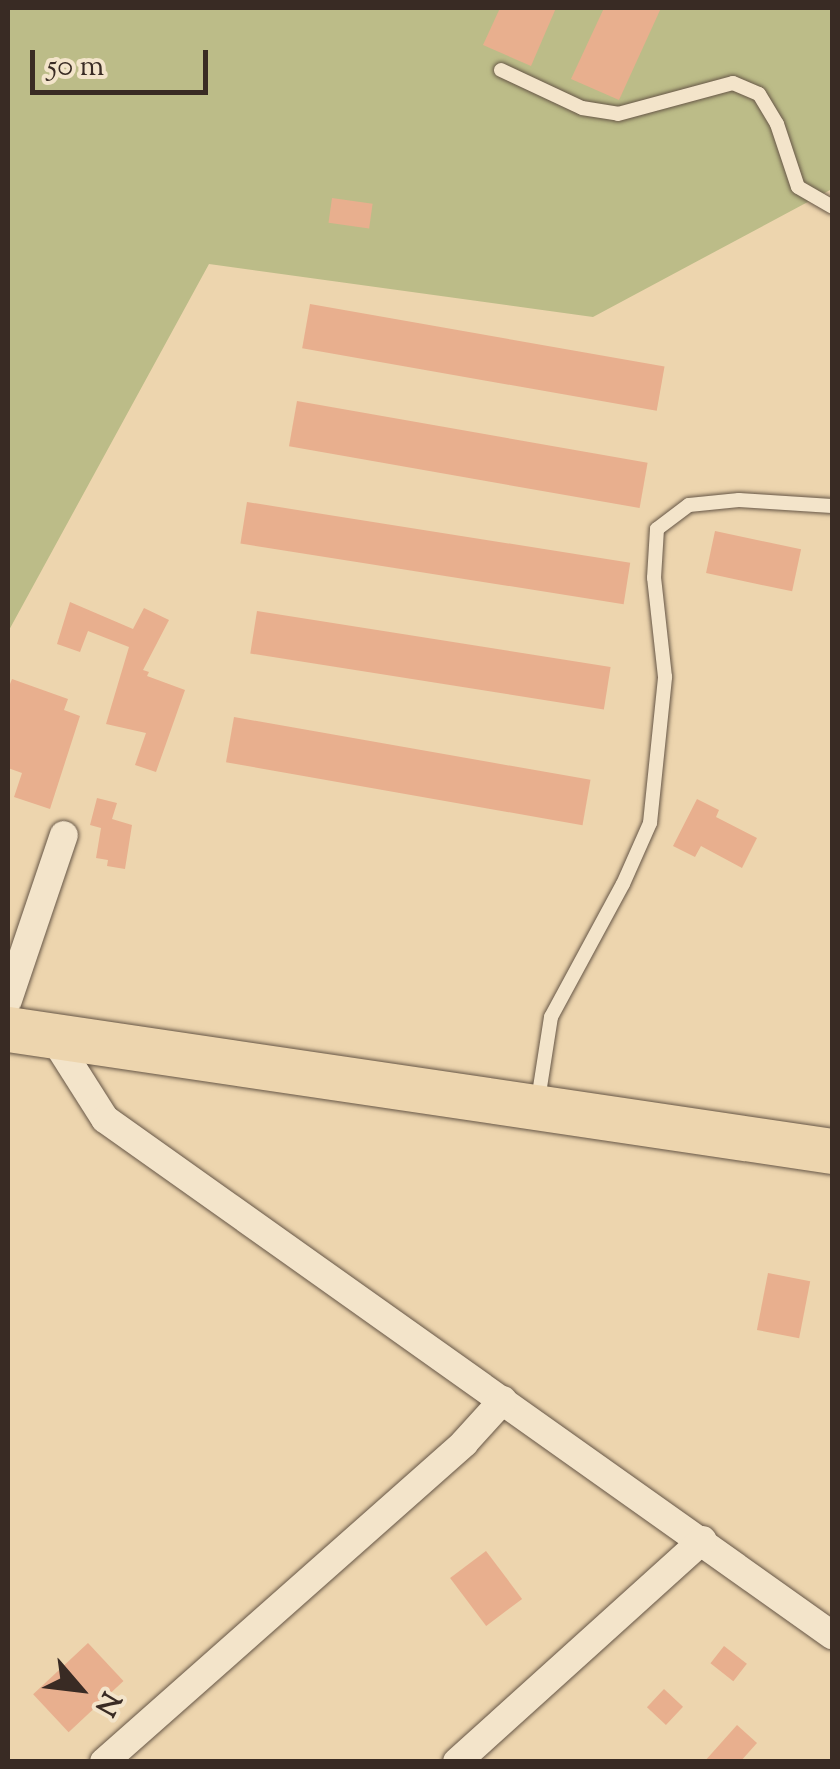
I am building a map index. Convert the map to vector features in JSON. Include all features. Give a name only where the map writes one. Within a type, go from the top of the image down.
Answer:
[{"type":"main road","points":[[8,1029],[832,1151]]},
{"type":"street","points":[[8,1000],[64,835]]},
{"type":"street","points":[[53,1037],[105,1119],[832,1635]]},
{"type":"street","points":[[104,1762],[464,1443],[503,1400]]},
{"type":"street","points":[[458,1762],[703,1540]]},
{"type":"lane","points":[[501,70],[582,108],[618,114],[733,82],[759,94],[776,124],[798,186],[832,208]]},
{"type":"lane","points":[[537,1106],[550,1016],[624,884],[650,823],[665,677],[654,578],[657,529],[690,505],[739,500],[832,506]]},
{"type":"green space","points":[[8,8],[832,8],[832,189],[593,317],[209,264],[8,632]]},
{"type":"building","points":[[500,8],[556,8],[531,66],[483,45]]},
{"type":"building","points":[[604,8],[661,8],[619,100],[571,79]]},
{"type":"building","points":[[332,198],[373,204],[369,228],[329,223]]},
{"type":"building","points":[[310,304],[665,367],[657,411],[302,348]]},
{"type":"building","points":[[297,401],[648,463],[640,508],[289,446]]},
{"type":"building","points":[[247,502],[630,563],[624,604],[240,543]]},
{"type":"building","points":[[715,531],[801,549],[792,591],[706,573]]},
{"type":"building","points":[[70,602],[133,629],[144,608],[169,620],[143,670],[149,672],[147,676],[185,690],[156,772],[135,765],[146,733],[106,724],[129,647],[88,631],[80,652],[57,644]]},
{"type":"building","points":[[257,611],[611,667],[604,709],[250,653]]},
{"type":"building","points":[[12,679],[68,699],[64,710],[80,716],[50,809],[14,797],[22,773],[8,768],[8,689]]},
{"type":"building","points":[[234,717],[591,780],[583,825],[226,762]]},
{"type":"building","points":[[97,798],[117,803],[112,819],[132,825],[125,869],[107,866],[108,860],[96,858],[101,828],[90,825]]},
{"type":"building","points":[[697,799],[719,810],[716,817],[757,838],[742,868],[701,846],[695,857],[673,846]]},
{"type":"building","points":[[768,1273],[810,1281],[799,1338],[757,1330]]},
{"type":"building","points":[[486,1551],[522,1599],[486,1626],[450,1578]]},
{"type":"building","points":[[88,1643],[123,1681],[69,1732],[33,1694]]},
{"type":"building","points":[[724,1646],[747,1664],[733,1681],[710,1663]]},
{"type":"building","points":[[664,1689],[683,1707],[666,1725],[647,1707]]},
{"type":"building","points":[[737,1725],[757,1743],[740,1762],[704,1762]]}]
